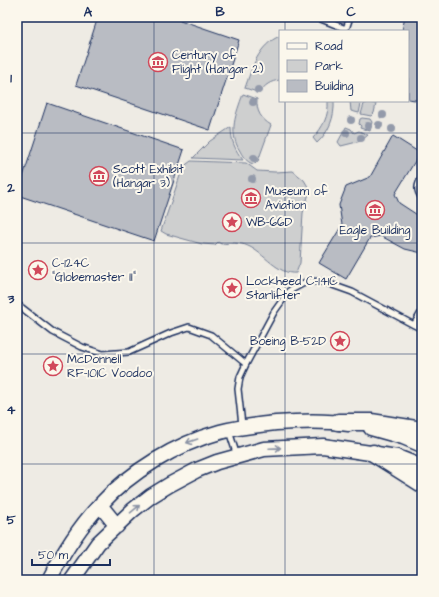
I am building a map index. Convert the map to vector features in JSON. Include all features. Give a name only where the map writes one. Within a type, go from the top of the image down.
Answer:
[{"type":"main road","points":[[338,422],[371,422],[422,430]]},
{"type":"main road","points":[[373,453],[422,484]]},
{"type":"street","points":[[49,580],[74,537],[100,505],[124,482],[156,460],[184,444],[220,432],[254,425],[304,421],[338,422],[374,428],[422,445]]},
{"type":"street","points":[[72,580],[98,543],[133,510],[151,496],[197,470],[237,456],[264,449],[323,446],[397,457],[422,467]]},
{"type":"street","points":[[100,505],[116,526]]},
{"type":"lane","points":[[316,17],[346,29],[350,17]]},
{"type":"lane","points":[[422,177],[418,184],[417,192],[422,198]]},
{"type":"lane","points":[[237,456],[236,429],[240,377],[274,312],[289,291],[308,281],[324,282],[348,290],[422,329]]},
{"type":"lane","points":[[17,304],[53,332],[82,348],[103,354],[130,352],[171,333],[190,327],[211,335],[246,364]]},
{"type":"lane","points":[[414,325],[422,311]]},
{"type":"green space","points":[[279,36],[279,80],[268,84],[260,93],[245,88],[253,65],[261,51],[272,40]]},
{"type":"green space","points":[[243,94],[257,99],[257,107],[260,114],[264,120],[271,125],[258,161],[253,164],[247,161],[242,155],[234,137],[234,123]]},
{"type":"green space","points":[[328,102],[334,102],[332,118],[325,134],[317,143],[313,138],[325,121]]},
{"type":"green space","points":[[350,102],[358,102],[361,104],[359,113],[351,111]]},
{"type":"green space","points":[[368,102],[376,104],[374,113],[371,116],[361,114],[364,104]]},
{"type":"green space","points":[[360,119],[370,119],[372,122],[370,131],[360,128]]},
{"type":"green space","points":[[231,127],[234,145],[243,160],[193,158],[210,141]]},
{"type":"green space","points":[[346,127],[351,129],[354,133],[359,131],[368,135],[361,141],[341,146],[338,142]]},
{"type":"green space","points":[[191,161],[246,163],[257,171],[293,171],[304,180],[310,190],[303,213],[300,263],[296,273],[283,271],[254,249],[245,245],[234,243],[221,244],[218,242],[215,245],[202,244],[166,234],[161,231],[183,167]]},
{"type":"building","name":"Century of Flight (Hangar 2)","points":[[98,17],[171,17],[239,40],[210,130],[76,85]]},
{"type":"building","points":[[405,17],[422,17],[422,101],[409,99],[409,30],[402,30]]},
{"type":"building","name":"Scott Exhibit (Hangar 3)","points":[[47,103],[184,150],[154,241],[17,195]]},
{"type":"building","name":"Eagle Building","points":[[393,136],[420,153],[395,194],[399,203],[422,218],[422,253],[405,249],[381,236],[370,238],[346,279],[319,263],[342,225],[339,205],[346,187],[370,177]]},
{"type":"place","name":"Century of Flight (Hangar 2)","points":[[158,62]]},
{"type":"place","name":"Scott Exhibit (Hangar 3)","points":[[99,176]]},
{"type":"place","name":"Museum of Aviation","points":[[251,198]]},
{"type":"place","name":"Eagle Building","points":[[375,210]]},
{"type":"place","name":"WB-66D","points":[[232,222]]},
{"type":"place","name":"C-124C “Globemaster II”","points":[[38,270]]},
{"type":"place","name":"Lockheed C-141C Starlifter","points":[[232,288]]},
{"type":"place","name":"Boeing B-52D","points":[[340,341]]},
{"type":"place","name":"McDonnell RF-101C Voodoo","points":[[53,366]]}]
